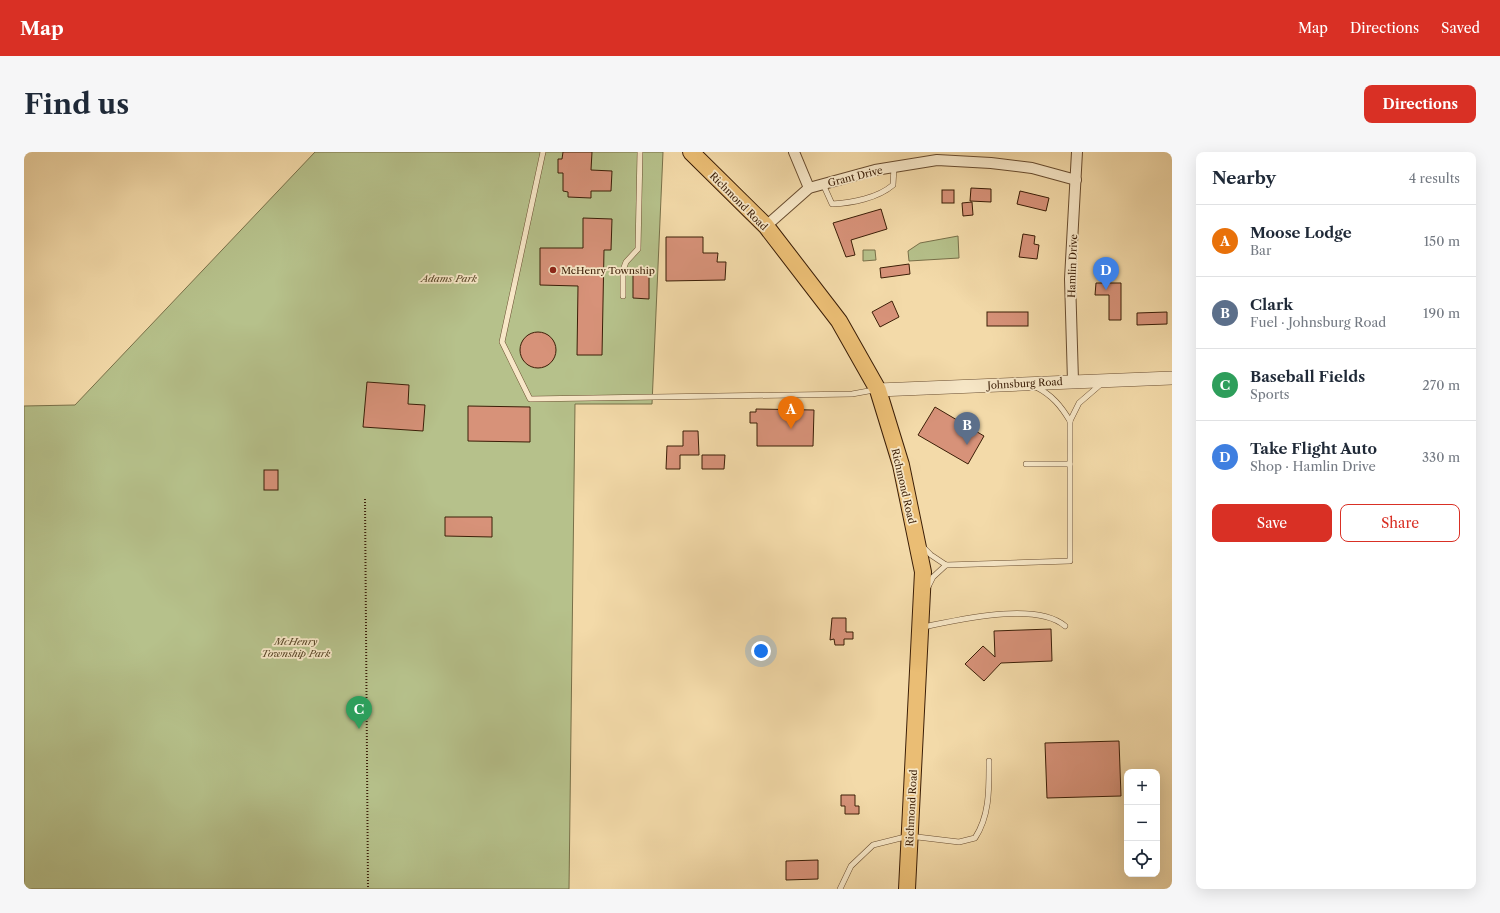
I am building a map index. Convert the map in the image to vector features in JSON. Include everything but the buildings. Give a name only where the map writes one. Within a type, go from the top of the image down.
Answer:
[{"type":"main road","name":"Richmond Road","points":[[690,152],[766,226],[839,321],[878,390],[901,465],[923,572],[907,889]]},
{"type":"street","points":[[794,152],[809,188]]},
{"type":"street","name":"Hamlin Drive","points":[[1073,381],[1070,278],[1077,152]]},
{"type":"street","name":"Grant Drive","points":[[766,226],[809,188],[875,170],[894,167],[936,156],[1032,168],[1076,180]]},
{"type":"street","name":"Johnsburg Road","points":[[878,390],[1172,378]]},
{"type":"lane","points":[[543,152],[502,342],[530,399],[852,394],[878,390]]},
{"type":"lane","points":[[623,296],[623,270],[626,262],[638,249],[640,152]]},
{"type":"lane","points":[[824,184],[832,204],[842,204],[884,193],[893,185],[894,167]]},
{"type":"lane","points":[[916,541],[931,555],[946,565],[1070,561],[1070,421],[1079,403],[1107,380]]},
{"type":"lane","points":[[1027,383],[1048,393],[1061,405],[1070,421]]},
{"type":"lane","points":[[1026,464],[1070,464]]},
{"type":"lane","points":[[921,604],[933,577],[946,565]]},
{"type":"lane","points":[[920,627],[994,614],[1045,617],[1059,621],[1065,626]]},
{"type":"lane","points":[[840,889],[851,866],[873,845],[909,836],[959,842],[975,838],[982,827],[990,794],[989,761]]},
{"type":"path","points":[[365,499],[368,889]]},
{"type":"green space","name":"McHenry Township Park","points":[[315,152],[663,152],[652,404],[575,404],[569,889],[24,889],[24,406],[75,405]]},
{"type":"green space","points":[[958,236],[959,258],[909,261],[908,251],[920,243]]},
{"type":"green space","points":[[863,250],[875,250],[876,260],[863,261]]},
{"type":"place","name":"McHenry Township","points":[[553,270]]},
{"type":"place","name":"Take Flight Auto","points":[[1106,290]]},
{"type":"place","name":"Moose Lodge","points":[[791,429]]},
{"type":"place","name":"Clark","points":[[967,445]]},
{"type":"place","name":"Baseball Fields","points":[[359,729]]},
{"type":"park label","name":"Adams Park","points":[[449,278]]}]
